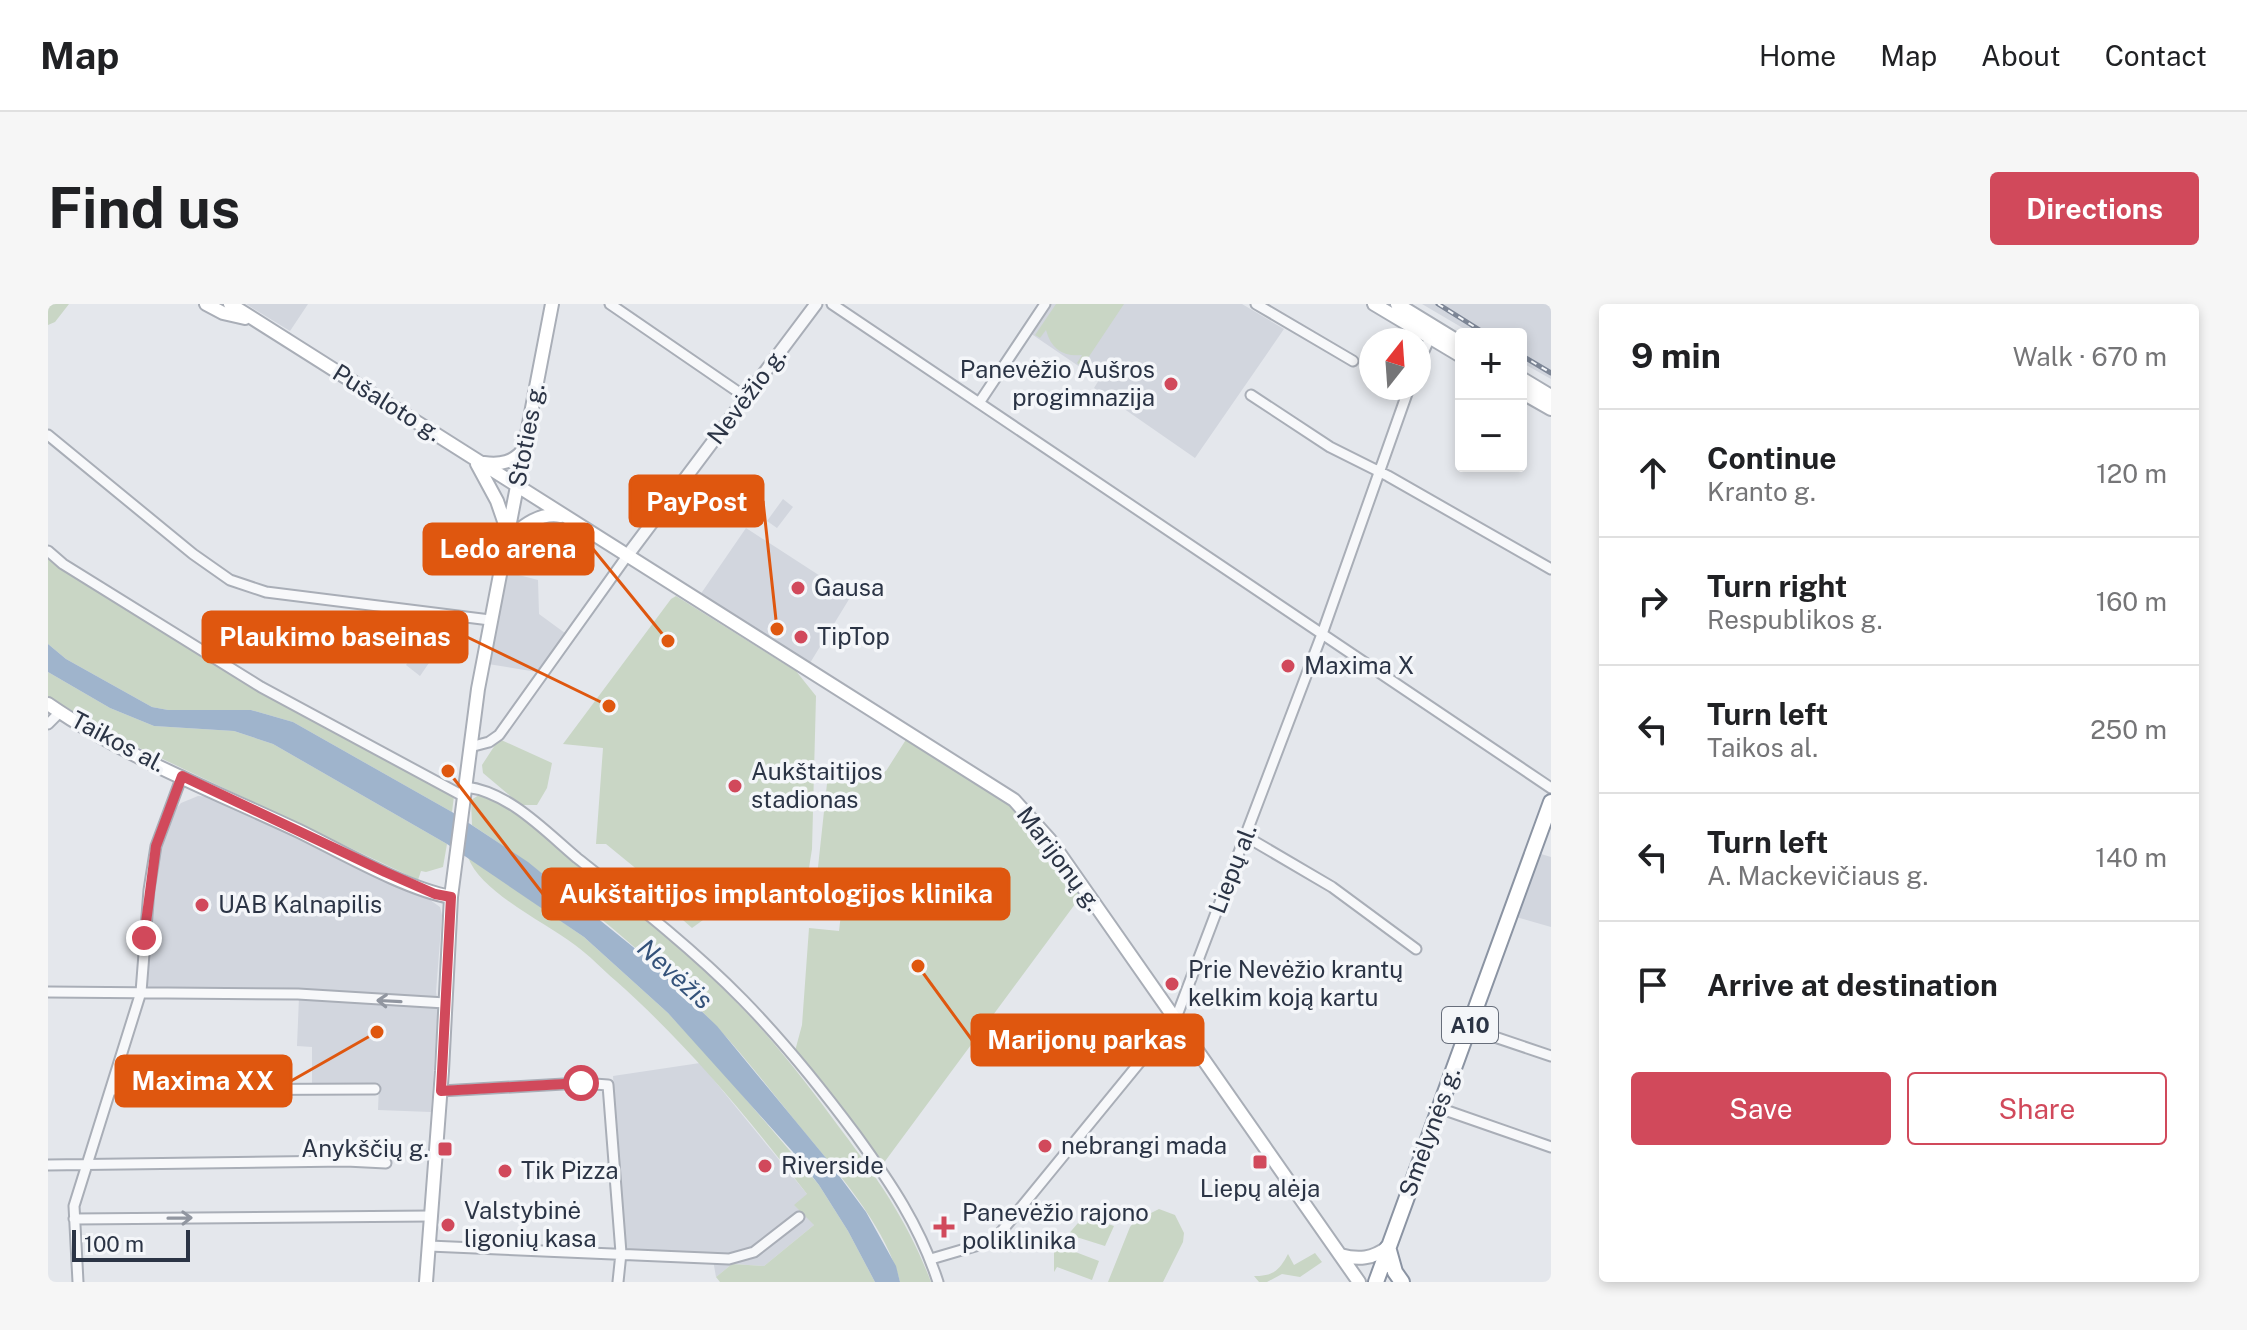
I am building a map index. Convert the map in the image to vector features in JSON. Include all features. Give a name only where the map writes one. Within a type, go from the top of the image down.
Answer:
[{"type":"highway","name":"Smėlynės g.","points":[[1376,1282],[1551,802]]},
{"type":"highway","points":[[1388,1247],[1395,1272],[1402,1282]]},
{"type":"main road","name":"Pušaloto g.","points":[[206,304],[223,313],[256,321]]},
{"type":"main road","name":"Pušaloto g.","points":[[230,304],[517,486]]},
{"type":"main road","name":"Stoties g.","points":[[426,1282],[441,1091],[451,897],[470,747],[490,620],[552,304]]},
{"type":"main road","points":[[1374,304],[1455,341]]},
{"type":"main road","points":[[1397,304],[1455,351]]},
{"type":"main road","points":[[1527,382],[1551,396]]},
{"type":"main road","points":[[1527,395],[1551,409]]},
{"type":"main road","points":[[476,461],[506,463],[519,456],[525,446]]},
{"type":"main road","points":[[476,461],[497,501],[506,536],[535,519],[552,514],[564,517]]},
{"type":"main road","name":"Marijonų g.","points":[[517,486],[1014,800],[1050,840],[1359,1282]]},
{"type":"main road","name":"Taikos al.","points":[[48,704],[182,776],[385,872],[435,894],[451,897]]},
{"type":"main road","points":[[1340,1255],[1363,1259],[1388,1247]]},
{"type":"street","points":[[610,304],[747,398]]},
{"type":"street","name":"Nevėžio g.","points":[[470,747],[489,742],[499,735],[627,556],[816,304]]},
{"type":"street","points":[[832,304],[1551,788]]},
{"type":"street","points":[[979,403],[1045,304]]},
{"type":"street","points":[[1256,304],[1353,361]]},
{"type":"street","points":[[1251,395],[1330,447],[1380,471],[1551,569]]},
{"type":"street","name":"Liepų al.","points":[[931,1259],[996,1238],[1176,1018],[1322,634],[1405,400]]},
{"type":"street","points":[[48,435],[193,554],[230,580],[266,592],[490,620]]},
{"type":"street","points":[[48,551],[63,564],[261,687],[466,792],[495,794],[632,901],[741,999],[832,1103],[906,1206],[931,1259],[938,1282]]},
{"type":"street","points":[[48,724],[60,712]]},
{"type":"street","points":[[78,1282],[74,1219],[77,1196],[141,992],[146,914],[156,846],[182,776]]},
{"type":"street","points":[[1245,836],[1332,887],[1416,949]]},
{"type":"street","points":[[48,992],[332,996],[445,1003]]},
{"type":"street","points":[[1468,1028],[1551,1056]]},
{"type":"street","points":[[441,1091],[581,1083],[608,1085],[621,1253],[618,1282]]},
{"type":"street","points":[[112,1090],[375,1089]]},
{"type":"street","points":[[1439,1108],[1551,1147]]},
{"type":"street","points":[[48,1165],[386,1163]]},
{"type":"street","points":[[74,1219],[431,1216]]},
{"type":"street","points":[[429,1246],[729,1259],[743,1257],[767,1243],[799,1217]]},
{"type":"shaded area","points":[[246,304],[308,304],[290,331]]},
{"type":"shaded area","name":"Panevėžio Aušros progimnazija","points":[[1050,304],[1242,304],[1284,329],[1195,458],[1094,388],[1099,380],[1030,333]]},
{"type":"shaded area","points":[[1422,304],[1551,304],[1551,379],[1527,365],[1527,328],[1463,328]]},
{"type":"shaded area","points":[[783,499],[793,507],[777,528],[767,521]]},
{"type":"shaded area","points":[[746,528],[851,596],[810,663],[700,595]]},
{"type":"shaded area","points":[[503,571],[538,580],[539,614],[569,636],[543,673],[488,664]]},
{"type":"shaded area","points":[[438,619],[458,621],[420,676],[406,665]]},
{"type":"shaded area","points":[[198,796],[212,797],[423,895],[440,907],[431,1112],[378,1110],[379,1085],[312,1083],[312,1047],[297,1046],[297,991],[146,988],[151,891],[159,844],[174,811],[181,803]]},
{"type":"shaded area","points":[[1541,854],[1551,857],[1551,927],[1516,917]]},
{"type":"shaded area","points":[[700,1063],[807,1194],[814,1225],[764,1266],[732,1264],[716,1277],[712,1254],[625,1249],[613,1076]]},
{"type":"green space","points":[[48,304],[69,304],[55,322],[48,325]]},
{"type":"green space","points":[[1056,304],[1124,304],[1082,367],[1077,363],[1082,355],[1069,355],[1059,350],[1046,330],[1040,338],[1035,335]]},
{"type":"green space","points":[[48,551],[358,743],[454,796],[452,812],[293,722],[251,710],[168,710],[152,707],[66,659],[48,644]]},
{"type":"green space","points":[[676,596],[796,671],[816,696],[812,849],[806,887],[703,920],[692,928],[683,920],[683,907],[606,844],[596,844],[603,748],[563,744]]},
{"type":"green space","points":[[48,672],[110,708],[154,726],[234,731],[273,744],[447,844],[443,867],[421,871],[418,880],[112,735],[48,696]]},
{"type":"green space","points":[[907,738],[1009,803],[1039,835],[1081,896],[883,1164],[795,1051],[802,1025],[809,928],[839,931],[843,897],[815,895],[829,765],[869,775],[886,771]]},
{"type":"green space","points":[[499,739],[552,763],[547,788],[537,805],[521,805],[483,773],[482,765]]},
{"type":"green space","points":[[479,795],[508,807],[595,877],[708,974],[749,1015],[804,1080],[868,1167],[903,1222],[931,1282],[900,1282],[885,1242],[847,1185],[739,1052],[689,998],[600,918],[472,825],[471,800]]},
{"type":"green space","points":[[468,857],[584,937],[668,1013],[819,1185],[875,1282],[720,1282],[716,1277],[732,1264],[764,1266],[814,1225],[794,1205],[807,1194],[693,1056],[642,1005],[580,949],[499,894],[475,870]]},
{"type":"green space","points":[[1146,1208],[1151,1213],[1159,1209],[1175,1215],[1184,1233],[1183,1242],[1163,1282],[1108,1282],[1130,1227]]},
{"type":"green space","points":[[1084,1216],[1114,1226],[1105,1246],[1070,1235],[1065,1248],[1099,1261],[1092,1280],[1057,1267],[1054,1272],[1054,1251]]},
{"type":"green space","points":[[1315,1253],[1322,1262],[1300,1277],[1282,1274],[1267,1282],[1259,1282],[1254,1276],[1275,1271],[1288,1254],[1294,1265]]},
{"type":"water","points":[[48,644],[66,659],[152,707],[168,710],[251,710],[293,722],[452,812],[528,862],[643,955],[717,1026],[826,1158],[866,1212],[896,1266],[900,1282],[875,1282],[819,1185],[793,1152],[668,1013],[584,937],[447,844],[273,744],[234,731],[154,726],[110,708],[48,672]]},
{"type":"railway","points":[[1438,304],[1476,328]]},
{"type":"railway","points":[[1527,359],[1551,373]]},
{"type":"place","name":"Panevėžio Aušros progimnazija","points":[[1171,384]]},
{"type":"place","name":"Gausa","points":[[798,588]]},
{"type":"place","name":"PayPost","points":[[777,629]]},
{"type":"place","name":"TipTop","points":[[801,637]]},
{"type":"place","name":"Ledo arena","points":[[668,641]]},
{"type":"place","name":"Maxima X","points":[[1288,666]]},
{"type":"place","name":"Plaukimo baseinas","points":[[609,706]]},
{"type":"place","name":"Aukštaitijos implantologijos klinika","points":[[448,771]]},
{"type":"place","name":"Aukštaitijos stadionas","points":[[735,786]]},
{"type":"place","name":"UAB Kalnapilis","points":[[202,905]]},
{"type":"place","name":"Marijonų parkas","points":[[918,966]]},
{"type":"place","name":"Prie Nevėžio krantų kelkim koją kartu","points":[[1172,984]]},
{"type":"place","name":"Maxima XX","points":[[377,1032]]},
{"type":"place","name":"nebrangi mada","points":[[1045,1146]]},
{"type":"place","name":"Anykščių g.","points":[[445,1149]]},
{"type":"place","name":"Liepų alėja","points":[[1260,1162]]},
{"type":"place","name":"Riverside","points":[[765,1166]]},
{"type":"place","name":"Tik Pizza","points":[[505,1171]]},
{"type":"place","name":"Valstybinė ligonių kasa","points":[[448,1225]]},
{"type":"place","name":"Panevėžio rajono poliklinika","points":[[944,1227]]},
{"type":"route","points":[[144,938],[156,846],[182,776],[385,872],[435,894],[451,897],[441,1091],[581,1083]]},
{"type":"water label","name":"Nevėžis","points":[[675,974]]}]
